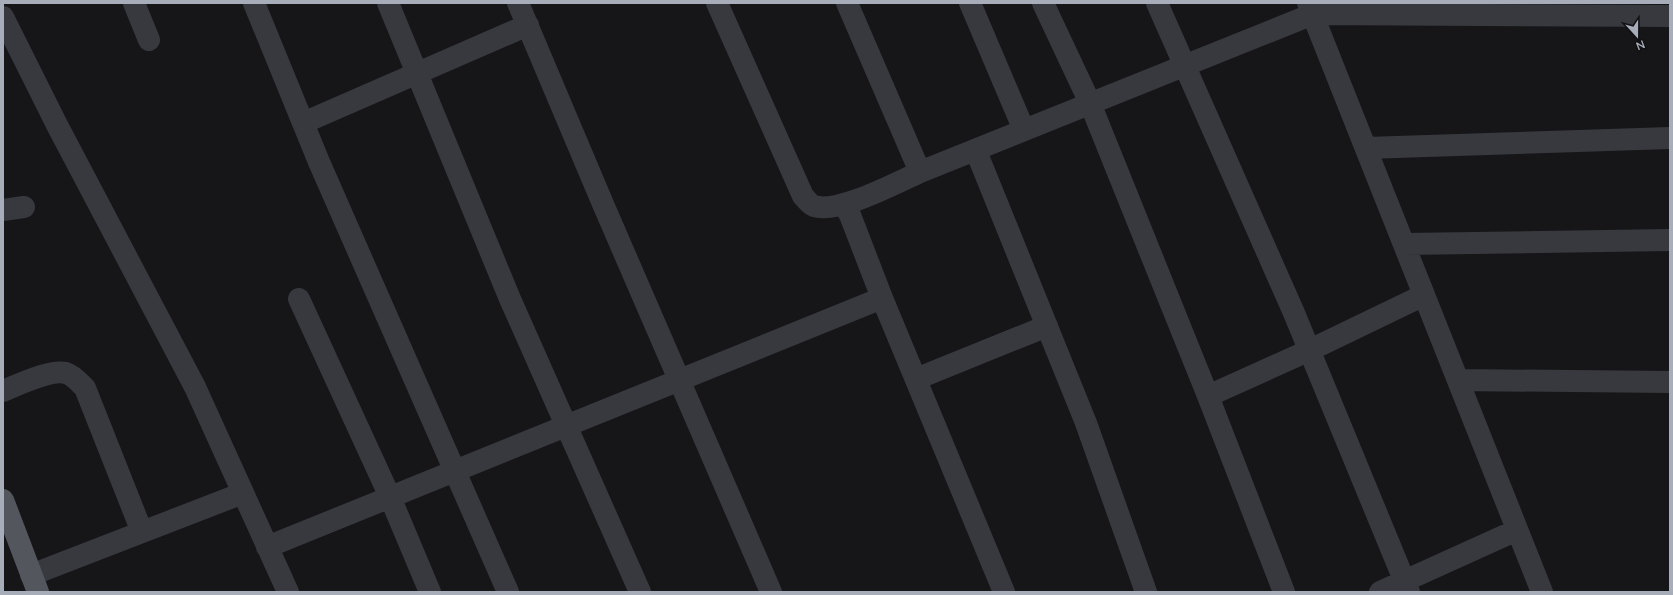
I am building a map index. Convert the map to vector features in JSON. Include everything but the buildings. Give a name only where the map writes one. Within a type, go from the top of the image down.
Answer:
[{"type":"main road","points":[[3,500],[35,584]]},
{"type":"street","points":[[134,3],[149,40]]},
{"type":"street","points":[[254,3],[303,123],[508,592]]},
{"type":"street","points":[[388,3],[510,299],[640,592]]},
{"type":"street","points":[[518,3],[771,592]]},
{"type":"street","points":[[717,3],[803,196],[813,206],[826,208],[844,205],[920,172],[976,151],[1184,65],[1310,8],[1670,16]]},
{"type":"street","points":[[847,3],[920,172]]},
{"type":"street","points":[[970,3],[1024,130]]},
{"type":"street","points":[[1043,3],[1090,103],[1208,396],[1284,592]]},
{"type":"street","points":[[1157,3],[1310,350],[1407,587]]},
{"type":"street","points":[[1310,8],[1542,592]]},
{"type":"street","points":[[3,17],[11,53],[57,125],[195,387],[288,592]]},
{"type":"street","points":[[303,123],[528,25]]},
{"type":"street","points":[[1366,148],[1670,138]]},
{"type":"street","points":[[976,151],[1086,423],[1146,592]]},
{"type":"street","points":[[844,205],[850,215],[882,298],[1004,592]]},
{"type":"street","points":[[3,210],[24,207]]},
{"type":"street","points":[[1404,244],[1670,240]]},
{"type":"street","points":[[1208,396],[1310,350],[1424,295]]},
{"type":"street","points":[[267,546],[882,298]]},
{"type":"street","points":[[299,299],[390,497],[430,592]]},
{"type":"street","points":[[916,379],[1047,326]]},
{"type":"street","points":[[3,391],[54,372],[66,373],[77,380],[85,388],[142,532]]},
{"type":"street","points":[[1458,380],[1670,382]]},
{"type":"street","points":[[35,584],[142,532],[243,493]]},
{"type":"street","points":[[1380,592],[1407,587],[1517,530]]}]
